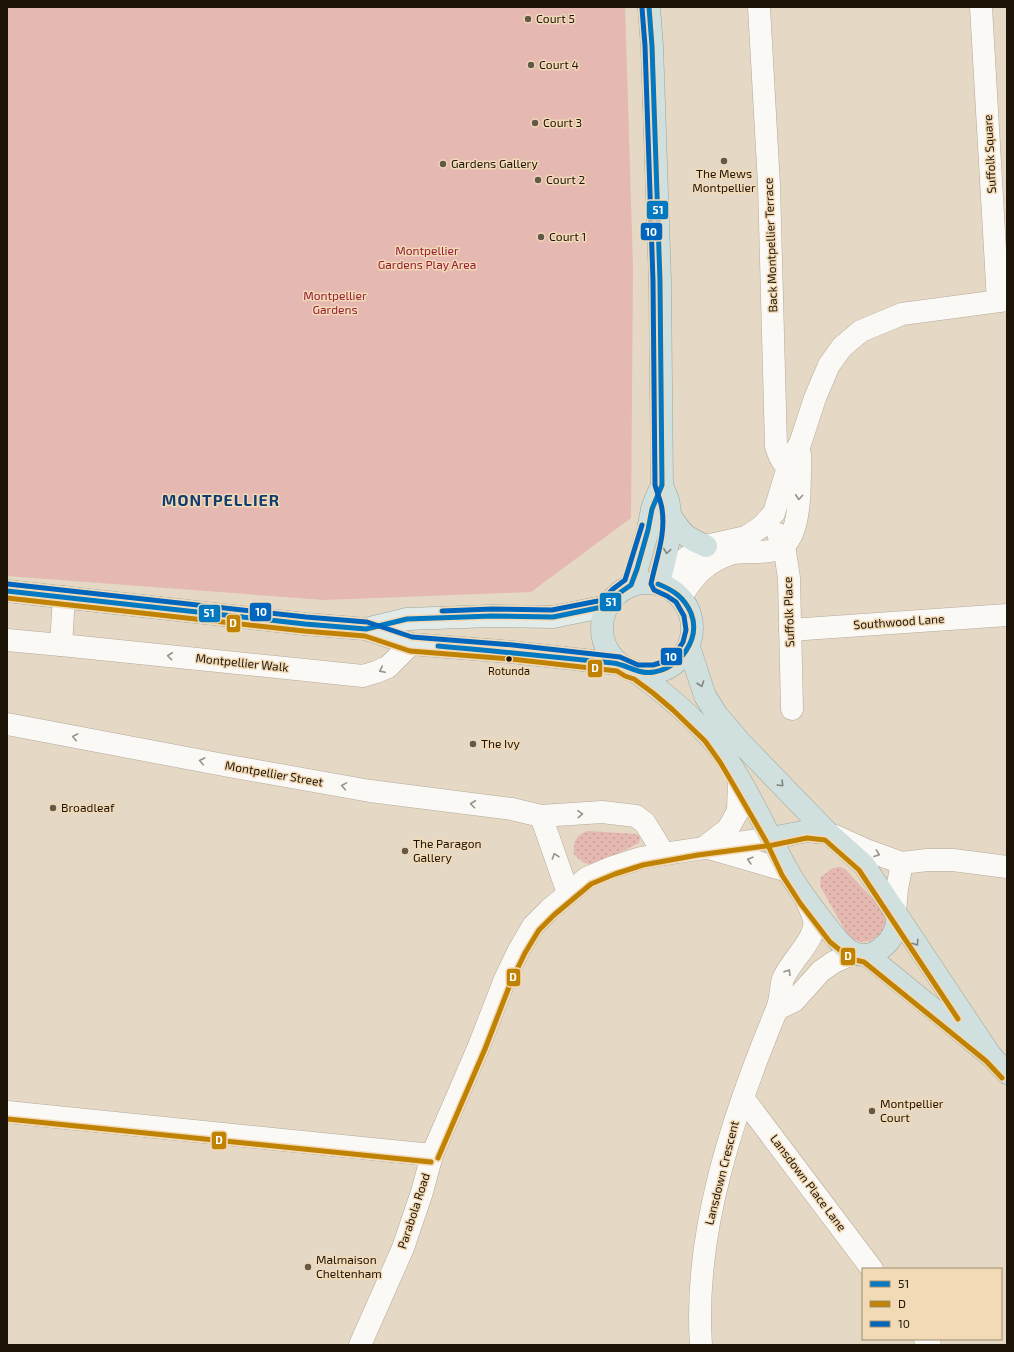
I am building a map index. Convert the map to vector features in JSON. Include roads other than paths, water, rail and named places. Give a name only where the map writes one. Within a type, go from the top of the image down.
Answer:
[{"type":"highway","points":[[649,7],[652,46],[660,281],[662,485],[668,500],[670,515],[665,562],[669,589]]},
{"type":"highway","points":[[632,585],[654,504],[662,485]]},
{"type":"highway","points":[[670,515],[680,530],[689,539],[706,546]]},
{"type":"highway","points":[[628,669],[648,674],[658,673],[676,664],[684,656],[689,647],[692,635],[692,622],[689,610],[669,589],[640,583],[622,590],[613,598],[607,606],[601,627],[606,648],[612,657],[628,669],[678,705],[710,736],[726,758],[739,780],[772,838],[788,871],[806,899],[835,937],[860,954],[991,1056],[1007,1073]]},
{"type":"highway","points":[[689,647],[705,696],[717,715],[741,743],[828,833],[864,865],[991,1056]]},
{"type":"highway","points":[[772,838],[807,831],[828,833]]},
{"type":"highway","points":[[860,954],[881,950],[892,938],[897,923],[895,910]]},
{"type":"main road","points":[[7,591],[305,624],[366,629],[411,644],[512,652],[628,669]]},
{"type":"main road","points":[[366,629],[407,619],[492,616],[553,617],[607,606]]},
{"type":"street","name":"Back Montpellier Terrace","points":[[759,7],[769,185],[776,446],[779,457],[794,469]]},
{"type":"street","name":"Suffolk Square","points":[[669,589],[681,562],[706,546],[746,537],[761,527],[774,513],[794,469],[800,444],[815,398],[829,365],[842,347],[861,331],[902,314],[1003,300],[981,7]]},
{"type":"street","name":"Suffolk Square","points":[[784,545],[791,538],[796,525],[794,469]]},
{"type":"street","name":"Suffolk Place","points":[[767,521],[776,531],[784,545],[789,578],[792,709]]},
{"type":"street","points":[[669,589],[696,574],[706,566],[731,554],[768,552],[776,550],[784,545]]},
{"type":"street","points":[[62,645],[64,598]]},
{"type":"street","name":"Southwood Lane","points":[[790,630],[1007,615]]},
{"type":"street","name":"Montpellier Walk","points":[[7,640],[363,676],[388,667],[411,644]]},
{"type":"street","name":"Montpellier Street","points":[[7,724],[221,765],[370,791],[512,809],[541,816],[602,812],[636,816],[645,823],[664,854]]},
{"type":"street","name":"Parabola Road","points":[[706,847],[728,829],[738,811],[739,780]]},
{"type":"street","points":[[541,816],[568,892]]},
{"type":"street","points":[[828,833],[866,850],[902,863],[927,860],[953,860],[1007,867]]},
{"type":"street","name":"Parabola Road","points":[[360,1345],[403,1248],[422,1192],[432,1155],[479,1046],[505,979],[533,926],[568,892],[587,878],[598,873],[641,858],[772,838]]},
{"type":"street","name":"Parabola Road","points":[[706,847],[788,871]]},
{"type":"street","points":[[895,910],[896,890],[902,863]]},
{"type":"street","name":"Lansdown Crescent","points":[[701,1345],[700,1296],[703,1259],[709,1223],[728,1146],[758,1054],[774,1013],[777,1009],[783,979],[813,931],[814,919],[806,899]]},
{"type":"street","points":[[777,1009],[794,1001],[821,971],[834,962],[860,954]]},
{"type":"street","name":"Lansdown Place Lane","points":[[743,1098],[871,1268]]},
{"type":"street","points":[[7,1112],[432,1155]]},
{"type":"place","name":"Court 5","points":[[528,19]]},
{"type":"place","name":"Court 4","points":[[531,65]]},
{"type":"place","name":"Court 3","points":[[535,123]]},
{"type":"place","name":"The Mews Montpellier","points":[[724,161]]},
{"type":"place","name":"Gardens Gallery","points":[[443,164]]},
{"type":"place","name":"Court 2","points":[[538,180]]},
{"type":"place","name":"Court 1","points":[[541,237]]},
{"type":"place","name":"Rotunda","points":[[509,659]]},
{"type":"place","name":"The Ivy","points":[[473,744]]},
{"type":"place","name":"Broadleaf","points":[[53,808]]},
{"type":"place","name":"The Paragon Gallery","points":[[405,851]]},
{"type":"place","name":"Montpellier Court","points":[[872,1111]]},
{"type":"place","name":"Malmaison Cheltenham","points":[[308,1267]]},
{"type":"district","name":"MONTPELLIER","points":[[221,500]]},
{"type":"park label","name":"Montpellier Gardens Play Area","points":[[427,258]]},
{"type":"park label","name":"Montpellier Gardens","points":[[335,303]]}]
